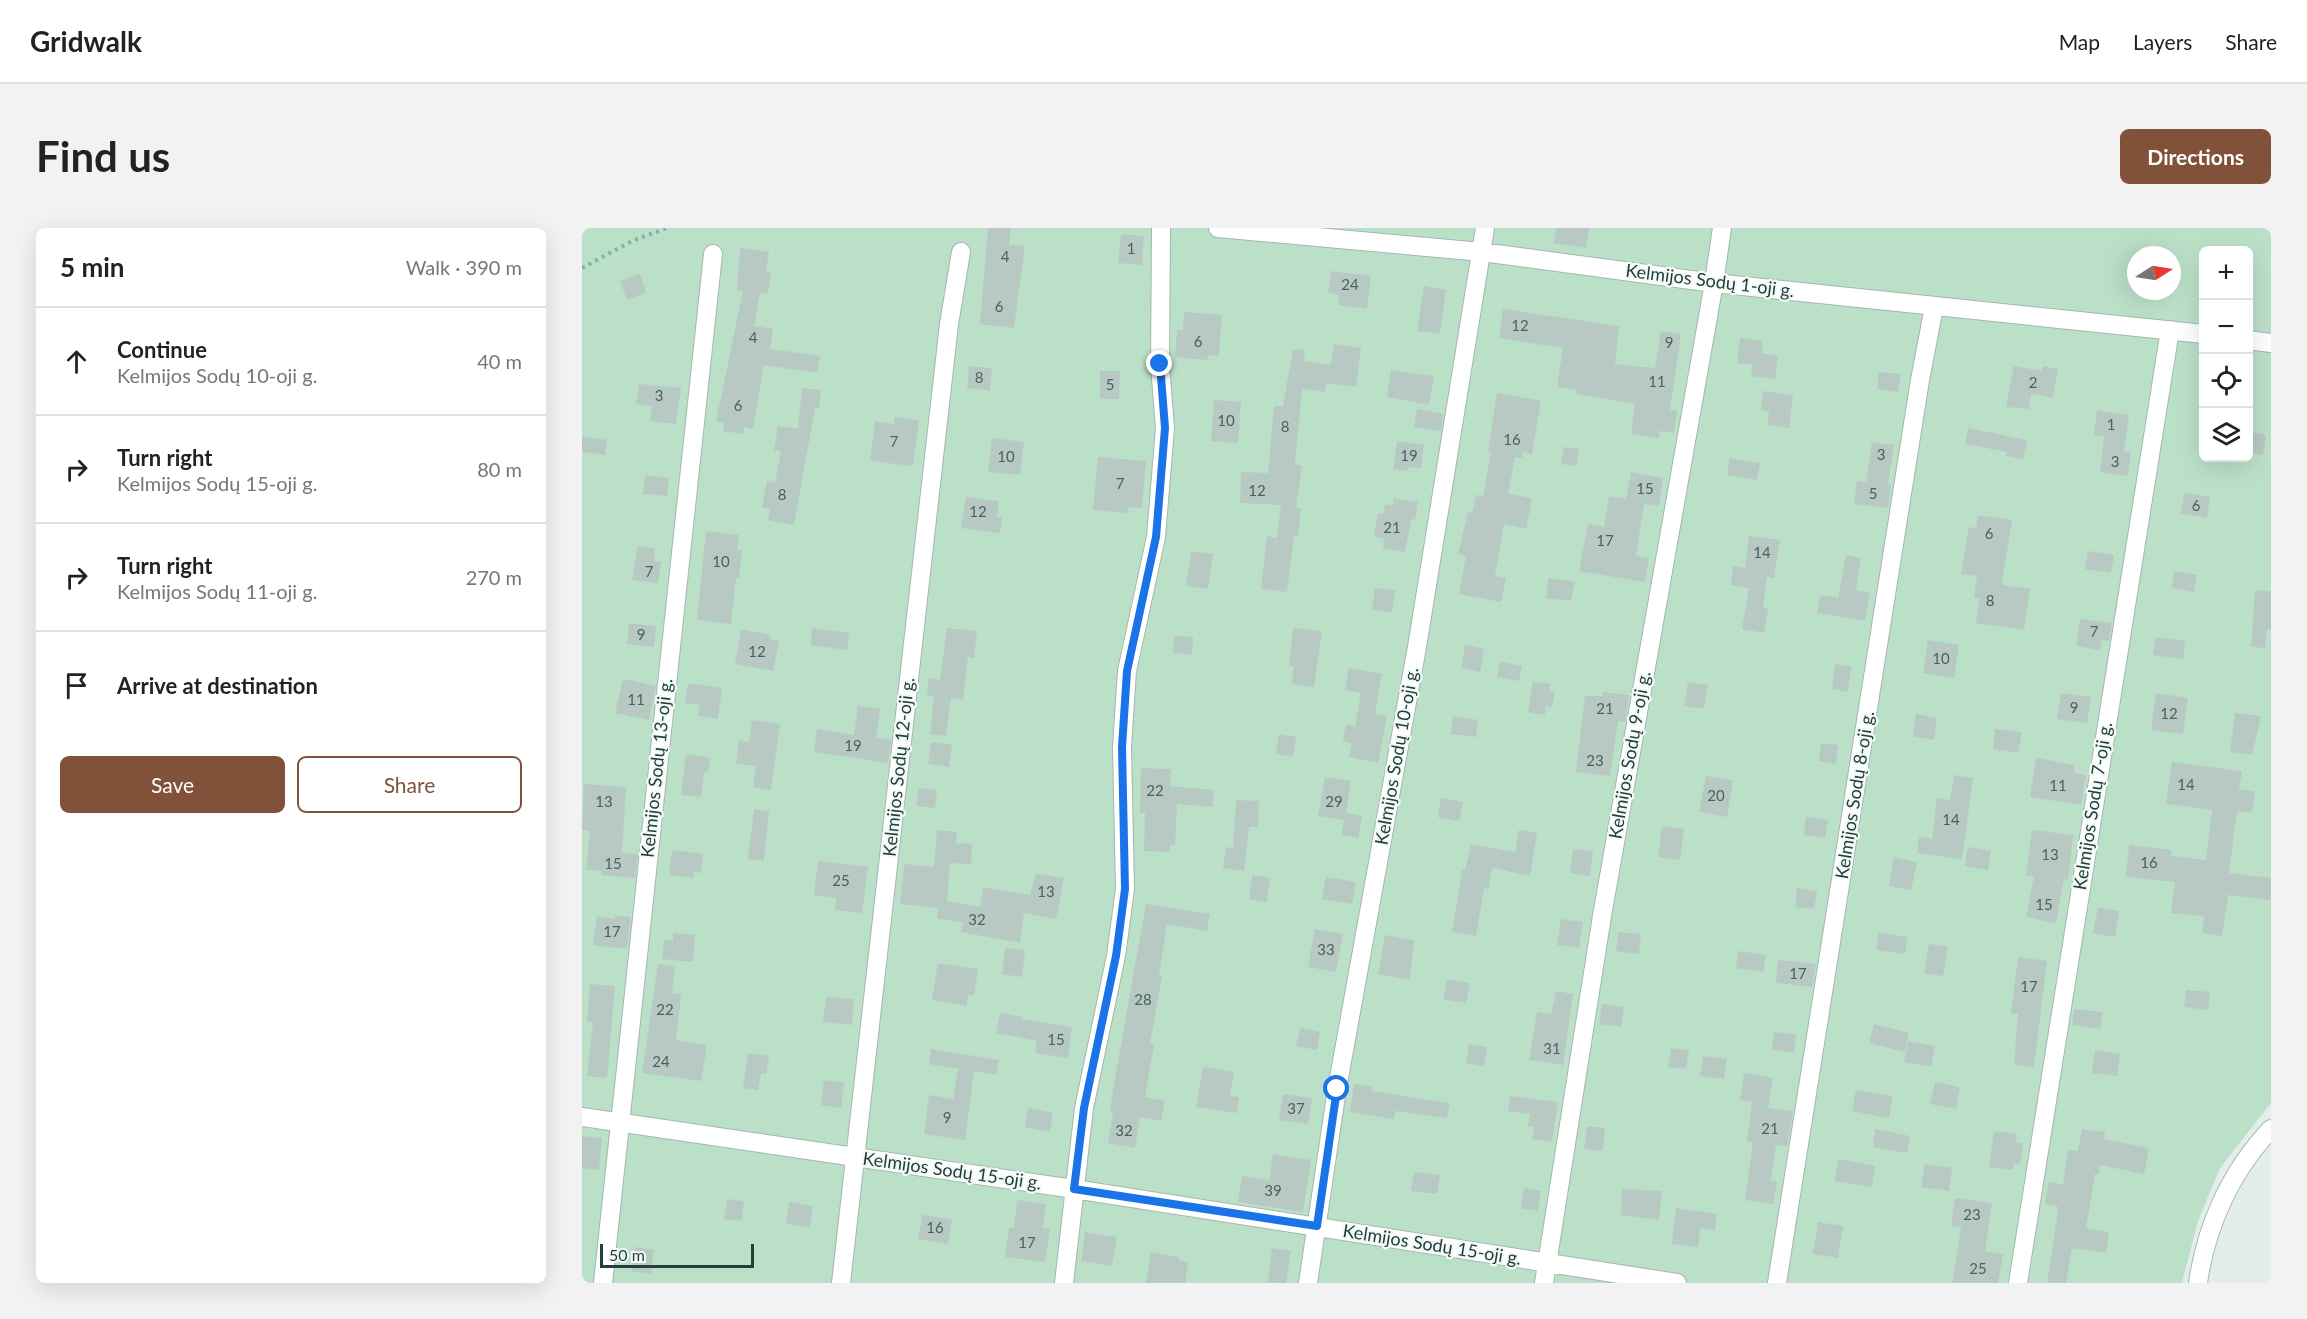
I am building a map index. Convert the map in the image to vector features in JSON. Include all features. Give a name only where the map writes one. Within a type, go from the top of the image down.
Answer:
[{"type":"street","points":[[1064,1283],[1084,1108],[1116,956],[1125,889],[1122,747],[1127,671],[1156,537],[1165,428],[1160,364],[1161,228]]},
{"type":"street","name":"Kelmijos Sodų 1-oji g.","points":[[1218,228],[1482,252],[1714,283],[2199,333]]},
{"type":"street","name":"Kelmijos Sodų 10-oji g.","points":[[1308,1283],[1337,1089],[1417,647],[1485,228]]},
{"type":"street","name":"Kelmijos Sodų 9-oji g.","points":[[1544,1283],[1602,916],[1722,228]]},
{"type":"street","name":"Kelmijos Sodų 12-oji g.","points":[[841,1283],[857,1158],[949,324],[962,252]]},
{"type":"street","name":"Kelmijos Sodų 13-oji g.","points":[[603,1283],[713,254]]},
{"type":"street","name":"Kelmijos Sodų 8-oji g.","points":[[1777,1283],[1920,380],[1934,307]]},
{"type":"street","name":"Kelmijos Sodų 7-oji g.","points":[[2018,1283],[2170,330]]},
{"type":"street","points":[[2253,341],[2271,343]]},
{"type":"street","name":"Kelmijos Sodų 15-oji g.","points":[[582,1118],[1074,1189],[1677,1283]]},
{"type":"street","points":[[2198,1283],[2207,1237],[2220,1205],[2238,1171],[2271,1129]]},
{"type":"path","points":[[582,268],[632,241],[667,228]]},
{"type":"green space","points":[[582,228],[2271,228],[2271,1103],[2220,1168],[2198,1221],[2182,1283],[582,1283]]},
{"type":"building","points":[[988,228],[1011,228],[1009,245],[1025,246],[1014,328],[980,324]]},
{"type":"building","points":[[1556,228],[1589,228],[1586,248],[1554,243]]},
{"type":"building","points":[[1121,234],[1144,236],[1142,265],[1118,263]]},
{"type":"building","points":[[740,248],[769,252],[766,271],[771,272],[768,294],[760,293],[754,326],[773,329],[770,349],[820,356],[817,373],[764,365],[753,429],[744,427],[743,434],[723,431],[724,423],[716,421],[743,291],[737,290]]},
{"type":"building","points":[[1331,271],[1371,276],[1367,309],[1338,305],[1339,295],[1328,293]]},
{"type":"building","points":[[640,274],[646,293],[627,300],[620,281]]},
{"type":"building","points":[[1424,286],[1446,290],[1440,334],[1417,331]]},
{"type":"building","points":[[1503,309],[1619,326],[1615,364],[1655,368],[1661,331],[1681,334],[1670,410],[1677,411],[1674,433],[1660,431],[1659,438],[1631,434],[1635,404],[1576,394],[1577,390],[1557,387],[1563,348],[1499,338]]},
{"type":"building","points":[[1184,312],[1222,315],[1219,356],[1208,355],[1208,360],[1175,357],[1177,330],[1183,330]]},
{"type":"building","points":[[1740,338],[1763,341],[1762,353],[1778,356],[1775,379],[1751,376],[1753,365],[1737,363]]},
{"type":"building","points":[[1334,344],[1361,348],[1356,387],[1326,383],[1325,392],[1302,389],[1295,464],[1302,466],[1296,507],[1301,508],[1298,537],[1294,536],[1287,592],[1261,589],[1267,536],[1277,538],[1281,505],[1240,503],[1241,472],[1268,473],[1274,406],[1283,406],[1293,349],[1305,350],[1304,361],[1331,365]]},
{"type":"building","points":[[969,366],[992,368],[990,391],[967,388]]},
{"type":"building","points":[[2014,366],[2042,371],[2043,366],[2058,369],[2053,398],[2031,394],[2029,409],[2006,407]]},
{"type":"building","points":[[1391,370],[1434,376],[1429,405],[1387,397]]},
{"type":"building","points":[[1100,371],[1120,371],[1119,399],[1100,399]]},
{"type":"building","points":[[1879,372],[1901,374],[1898,392],[1877,389]]},
{"type":"building","points":[[639,384],[681,388],[676,424],[650,421],[652,406],[636,404]]},
{"type":"building","points":[[802,388],[821,390],[819,409],[815,408],[794,525],[768,520],[770,509],[762,507],[767,481],[775,483],[781,451],[774,450],[778,426],[798,429]]},
{"type":"building","points":[[1763,391],[1793,395],[1789,428],[1767,425],[1769,411],[1761,410]]},
{"type":"building","points":[[1497,393],[1541,401],[1532,454],[1523,452],[1522,458],[1515,457],[1508,494],[1532,498],[1526,529],[1504,524],[1495,576],[1506,578],[1501,602],[1459,594],[1466,556],[1458,554],[1468,512],[1472,513],[1476,495],[1483,496],[1491,452],[1488,451]]},
{"type":"building","points":[[1214,400],[1241,402],[1238,443],[1211,441]]},
{"type":"building","points":[[1417,409],[1443,414],[1441,431],[1414,427]]},
{"type":"building","points":[[2097,410],[2129,415],[2124,451],[2131,452],[2128,476],[2100,472],[2104,436],[2094,435]]},
{"type":"building","points":[[895,417],[919,420],[913,466],[870,461],[875,421],[894,424]]},
{"type":"building","points":[[1968,428],[2027,440],[2023,459],[2006,456],[2007,452],[1965,444]]},
{"type":"building","points":[[2253,433],[2266,435],[2263,455],[2253,454]]},
{"type":"building","points":[[582,436],[607,440],[605,455],[582,452]]},
{"type":"building","points":[[992,438],[1024,442],[1020,475],[988,472]]},
{"type":"building","points":[[1397,441],[1424,445],[1421,468],[1409,467],[1408,471],[1393,469]]},
{"type":"building","points":[[1872,442],[1894,445],[1888,484],[1891,485],[1888,508],[1854,504],[1857,481],[1866,482]]},
{"type":"building","points":[[1564,447],[1579,449],[1577,466],[1561,464]]},
{"type":"building","points":[[1098,457],[1146,461],[1142,508],[1128,507],[1128,513],[1093,510]]},
{"type":"building","points":[[1730,458],[1760,463],[1757,480],[1727,475]]},
{"type":"building","points":[[1631,472],[1663,478],[1659,506],[1644,504],[1636,556],[1649,558],[1645,582],[1579,571],[1588,524],[1604,527],[1609,496],[1626,499]]},
{"type":"building","points":[[645,475],[669,478],[667,496],[643,494]]},
{"type":"building","points":[[2184,493],[2210,497],[2207,518],[2181,514]]},
{"type":"building","points":[[966,497],[999,501],[997,517],[1002,518],[1000,533],[961,528]]},
{"type":"building","points":[[1394,498],[1418,502],[1415,520],[1411,519],[1405,552],[1383,548],[1384,538],[1374,537],[1378,513],[1383,514],[1385,504],[1393,506]]},
{"type":"building","points":[[1978,515],[2012,520],[2002,581],[2003,585],[2030,589],[2024,630],[1976,623],[1979,598],[1974,598],[1977,576],[1961,574],[1969,527],[1976,528]]},
{"type":"building","points":[[706,531],[739,535],[737,550],[742,550],[739,578],[736,578],[731,624],[697,620]]},
{"type":"building","points":[[1749,536],[1780,540],[1774,578],[1767,577],[1763,608],[1768,609],[1764,633],[1742,629],[1749,588],[1731,585],[1733,566],[1745,568]]},
{"type":"building","points":[[638,546],[655,548],[654,561],[661,562],[658,583],[632,580]]},
{"type":"building","points":[[1191,551],[1213,554],[1208,589],[1186,586]]},
{"type":"building","points":[[2088,551],[2114,555],[2111,573],[2085,569]]},
{"type":"building","points":[[1846,555],[1861,558],[1856,590],[1870,593],[1865,621],[1817,613],[1820,595],[1838,598]]},
{"type":"building","points":[[2174,571],[2197,575],[2194,592],[2172,588]]},
{"type":"building","points":[[1548,578],[1575,582],[1571,601],[1546,598]]},
{"type":"building","points":[[1375,588],[1395,590],[1392,612],[1372,610]]},
{"type":"building","points":[[2255,590],[2271,591],[2271,629],[2267,629],[2265,648],[2251,647]]},
{"type":"building","points":[[2080,619],[2112,623],[2109,641],[2102,640],[2100,650],[2076,646]]},
{"type":"building","points":[[629,623],[656,626],[654,647],[627,644]]},
{"type":"building","points":[[812,628],[849,633],[847,650],[811,645]]},
{"type":"building","points":[[947,628],[977,631],[974,658],[968,657],[963,700],[951,698],[946,736],[930,734],[934,696],[927,695],[929,678],[940,680]]},
{"type":"building","points":[[1293,628],[1322,631],[1314,687],[1292,684],[1294,666],[1289,666]]},
{"type":"building","points":[[741,629],[770,635],[769,639],[779,641],[773,671],[735,664]]},
{"type":"building","points":[[1174,636],[1193,637],[1192,655],[1173,653]]},
{"type":"building","points":[[2156,637],[2185,641],[2183,659],[2153,655]]},
{"type":"building","points":[[1928,640],[1959,645],[1954,678],[1923,673]]},
{"type":"building","points":[[1465,645],[1484,649],[1480,672],[1461,668]]},
{"type":"building","points":[[1500,662],[1522,666],[1519,681],[1497,677]]},
{"type":"building","points":[[1835,664],[1851,666],[1848,692],[1832,689]]},
{"type":"building","points":[[1349,668],[1382,674],[1375,714],[1387,716],[1378,763],[1349,757],[1352,743],[1343,741],[1346,724],[1355,726],[1361,693],[1345,690]]},
{"type":"building","points":[[623,679],[656,686],[649,720],[615,713]]},
{"type":"building","points":[[1533,681],[1550,684],[1549,691],[1555,692],[1552,707],[1546,706],[1545,715],[1528,712]]},
{"type":"building","points":[[1688,682],[1708,685],[1704,709],[1684,706]]},
{"type":"building","points":[[688,683],[722,688],[718,719],[698,716],[700,705],[685,703]]},
{"type":"building","points":[[1603,692],[1629,695],[1625,722],[1618,721],[1610,776],[1576,772],[1585,696],[1603,696]]},
{"type":"building","points":[[2061,693],[2091,697],[2087,723],[2057,719]]},
{"type":"building","points":[[2156,693],[2188,698],[2183,734],[2151,730]]},
{"type":"building","points":[[858,706],[880,709],[876,738],[891,740],[888,763],[814,752],[817,729],[854,735]]},
{"type":"building","points":[[2235,713],[2261,716],[2252,755],[2230,752]]},
{"type":"building","points":[[1916,714],[1937,718],[1934,740],[1913,736]]},
{"type":"building","points":[[1453,716],[1478,720],[1476,737],[1451,734]]},
{"type":"building","points":[[752,720],[780,724],[771,790],[753,787],[756,766],[736,764],[739,740],[749,742]]},
{"type":"building","points":[[1995,729],[2022,732],[2018,753],[1993,749]]},
{"type":"building","points":[[1279,734],[1296,737],[1293,757],[1276,754]]},
{"type":"building","points":[[931,742],[952,745],[949,767],[928,764]]},
{"type":"building","points":[[1821,743],[1838,745],[1836,764],[1819,761]]},
{"type":"building","points":[[686,754],[710,758],[708,773],[704,772],[701,797],[681,795]]},
{"type":"building","points":[[2036,758],[2075,765],[2074,773],[2086,775],[2081,805],[2030,797]]},
{"type":"building","points":[[2172,762],[2242,771],[2239,789],[2255,792],[2252,813],[2237,811],[2229,873],[2271,878],[2271,900],[2228,895],[2222,936],[2202,933],[2204,916],[2171,913],[2175,882],[2126,877],[2129,845],[2172,850],[2171,856],[2206,860],[2212,810],[2166,804]]},
{"type":"building","points":[[1141,768],[1171,769],[1170,786],[1214,790],[1213,807],[1177,804],[1175,845],[1170,845],[1170,852],[1144,851],[1145,813],[1140,813]]},
{"type":"building","points":[[1954,775],[1973,778],[1962,859],[1917,853],[1919,837],[1932,839],[1937,798],[1950,800]]},
{"type":"building","points":[[1706,776],[1733,780],[1727,817],[1699,812]]},
{"type":"building","points":[[1325,777],[1351,781],[1346,813],[1362,816],[1358,838],[1341,835],[1344,820],[1318,816]]},
{"type":"building","points":[[584,784],[626,787],[622,853],[638,854],[635,878],[601,875],[601,871],[586,870],[590,831],[582,830]]},
{"type":"building","points":[[919,788],[937,790],[935,808],[916,806]]},
{"type":"building","points":[[1441,798],[1463,802],[1459,821],[1438,817]]},
{"type":"building","points":[[1236,800],[1259,801],[1258,827],[1249,827],[1244,871],[1223,868],[1226,847],[1233,848]]},
{"type":"building","points":[[754,809],[769,811],[764,861],[748,859]]},
{"type":"building","points":[[1806,817],[1828,820],[1825,838],[1804,835]]},
{"type":"building","points":[[1662,826],[1684,829],[1680,860],[1658,857]]},
{"type":"building","points":[[937,830],[957,832],[956,843],[972,844],[971,864],[950,863],[947,901],[980,907],[983,887],[1030,895],[1036,873],[1064,878],[1056,919],[1024,913],[1020,943],[961,932],[963,922],[937,919],[938,908],[900,904],[904,864],[934,867]]},
{"type":"building","points":[[1519,830],[1537,833],[1530,876],[1492,868],[1489,889],[1484,888],[1476,936],[1452,932],[1462,870],[1465,870],[1471,844],[1515,852]]},
{"type":"building","points":[[2032,830],[2073,835],[2068,880],[2064,879],[2056,923],[2026,917],[2034,876],[2026,875]]},
{"type":"building","points":[[1968,847],[1991,851],[1988,870],[1965,866]]},
{"type":"building","points":[[1573,849],[1593,851],[1590,876],[1570,873]]},
{"type":"building","points":[[672,850],[703,854],[701,873],[694,872],[694,878],[669,875]]},
{"type":"building","points":[[1894,857],[1917,862],[1911,890],[1889,886]]},
{"type":"building","points":[[818,861],[868,867],[862,913],[835,910],[836,898],[814,895]]},
{"type":"building","points":[[1252,875],[1270,878],[1267,902],[1249,899]]},
{"type":"building","points":[[1326,877],[1356,882],[1352,904],[1322,899]]},
{"type":"building","points":[[1797,888],[1817,891],[1814,909],[1795,907]]},
{"type":"building","points":[[1146,904],[1210,914],[1207,931],[1167,924],[1159,975],[1162,976],[1150,1043],[1154,1044],[1145,1097],[1165,1101],[1161,1121],[1140,1117],[1135,1148],[1108,1143],[1113,1112],[1110,1112],[1113,1090]]},
{"type":"building","points":[[2098,907],[2119,911],[2115,937],[2093,933]]},
{"type":"building","points":[[615,915],[631,917],[627,949],[593,945],[597,916],[615,919]]},
{"type":"building","points":[[1561,919],[1583,922],[1579,948],[1557,945]]},
{"type":"building","points":[[1315,929],[1343,934],[1336,972],[1308,967]]},
{"type":"building","points":[[1618,932],[1641,934],[1639,954],[1616,951]]},
{"type":"building","points":[[673,933],[695,935],[693,962],[662,959],[664,940],[673,941]]},
{"type":"building","points":[[1879,933],[1908,937],[1905,954],[1876,950]]},
{"type":"building","points":[[1385,935],[1414,940],[1410,980],[1378,974]]},
{"type":"building","points":[[1929,944],[1948,947],[1943,976],[1924,973]]},
{"type":"building","points":[[1005,948],[1025,950],[1022,977],[1002,974]]},
{"type":"building","points":[[1738,951],[1766,955],[1763,972],[1736,968]]},
{"type":"building","points":[[2018,957],[2047,961],[2034,1067],[2014,1065],[2018,1014],[2011,1013]]},
{"type":"building","points":[[1778,960],[1816,964],[1812,987],[1776,983]]},
{"type":"building","points":[[938,963],[978,969],[974,995],[968,995],[966,1006],[932,1000]]},
{"type":"building","points":[[658,964],[675,966],[672,993],[681,994],[676,1040],[707,1045],[701,1081],[642,1073]]},
{"type":"building","points":[[1447,979],[1470,983],[1466,1003],[1443,999]]},
{"type":"building","points":[[590,984],[615,986],[607,1078],[587,1076],[593,1022],[587,1021]]},
{"type":"building","points":[[2186,990],[2210,992],[2208,1010],[2184,1007]]},
{"type":"building","points":[[1556,991],[1573,994],[1563,1065],[1529,1060],[1537,1012],[1551,1014]]},
{"type":"building","points":[[826,997],[854,999],[852,1025],[823,1022]]},
{"type":"building","points":[[1602,1004],[1624,1007],[1621,1027],[1599,1024]]},
{"type":"building","points":[[2074,1009],[2103,1012],[2100,1029],[2072,1025]]},
{"type":"building","points":[[1000,1013],[1072,1027],[1068,1058],[1035,1053],[1037,1041],[996,1033]]},
{"type":"building","points":[[1874,1024],[1909,1033],[1905,1052],[1869,1043]]},
{"type":"building","points":[[1300,1028],[1320,1032],[1317,1050],[1296,1046]]},
{"type":"building","points":[[1774,1032],[1796,1035],[1794,1053],[1772,1050]]},
{"type":"building","points":[[1908,1041],[1935,1046],[1931,1067],[1904,1062]]},
{"type":"building","points":[[1469,1044],[1487,1047],[1484,1066],[1466,1063]]},
{"type":"building","points":[[1671,1048],[1689,1050],[1686,1069],[1668,1067]]},
{"type":"building","points":[[931,1049],[999,1060],[996,1075],[974,1071],[965,1140],[924,1134],[929,1095],[953,1099],[958,1069],[929,1064]]},
{"type":"building","points":[[2095,1050],[2120,1054],[2117,1076],[2092,1073]]},
{"type":"building","points":[[748,1053],[769,1056],[766,1074],[761,1073],[758,1090],[743,1088]]},
{"type":"building","points":[[1703,1056],[1727,1059],[1724,1079],[1700,1076]]},
{"type":"building","points":[[1203,1067],[1234,1072],[1230,1096],[1239,1097],[1237,1113],[1196,1107]]},
{"type":"building","points":[[1744,1073],[1773,1078],[1768,1108],[1793,1111],[1787,1146],[1776,1145],[1771,1181],[1777,1181],[1773,1204],[1745,1200],[1753,1142],[1747,1141],[1752,1102],[1740,1100]]},
{"type":"building","points":[[824,1080],[844,1083],[841,1108],[821,1105]]},
{"type":"building","points":[[1935,1082],[1960,1087],[1956,1109],[1930,1104]]},
{"type":"building","points":[[1354,1084],[1371,1086],[1371,1091],[1450,1103],[1447,1118],[1395,1111],[1394,1119],[1350,1112]]},
{"type":"building","points":[[1856,1090],[1893,1096],[1889,1118],[1852,1111]]},
{"type":"building","points":[[1283,1094],[1312,1098],[1308,1124],[1279,1120]]},
{"type":"building","points":[[1510,1096],[1558,1102],[1552,1142],[1532,1139],[1534,1127],[1528,1126],[1530,1114],[1508,1111]]},
{"type":"building","points":[[1028,1108],[1053,1113],[1050,1132],[1025,1127]]},
{"type":"building","points":[[1587,1126],[1605,1128],[1603,1151],[1584,1149]]},
{"type":"building","points":[[1875,1129],[1910,1136],[1907,1153],[1873,1147]]},
{"type":"building","points":[[2082,1129],[2105,1132],[2104,1139],[2149,1148],[2144,1174],[2100,1165],[2099,1174],[2095,1174],[2086,1228],[2109,1232],[2106,1253],[2072,1248],[2066,1283],[2047,1283],[2058,1211],[2057,1206],[2045,1204],[2049,1182],[2063,1185],[2068,1150],[2078,1151]]},
{"type":"building","points":[[1994,1131],[2017,1134],[2016,1142],[2023,1143],[2020,1164],[2014,1163],[2013,1170],[1989,1167]]},
{"type":"building","points":[[582,1136],[602,1138],[599,1170],[582,1168]]},
{"type":"building","points":[[1273,1154],[1311,1160],[1303,1212],[1238,1202],[1242,1176],[1269,1180]]},
{"type":"building","points":[[1838,1159],[1875,1166],[1872,1187],[1835,1181]]},
{"type":"building","points":[[1925,1164],[1952,1168],[1949,1191],[1921,1187]]},
{"type":"building","points":[[1414,1172],[1440,1175],[1437,1194],[1411,1191]]},
{"type":"building","points":[[1524,1188],[1541,1191],[1538,1211],[1521,1208]]},
{"type":"building","points":[[1622,1189],[1662,1191],[1659,1220],[1621,1215]]},
{"type":"building","points":[[1955,1198],[1992,1203],[1985,1251],[2003,1254],[1998,1283],[1952,1283],[1961,1228],[1951,1226]]},
{"type":"building","points":[[727,1199],[744,1201],[742,1221],[724,1219]]},
{"type":"building","points":[[1017,1200],[1046,1204],[1043,1228],[1050,1229],[1045,1262],[1005,1257],[1009,1228],[1014,1228]]},
{"type":"building","points":[[789,1202],[813,1206],[810,1227],[786,1224]]},
{"type":"building","points":[[1676,1208],[1717,1214],[1715,1231],[1700,1228],[1698,1247],[1672,1244]]},
{"type":"building","points":[[922,1215],[952,1219],[948,1244],[918,1239]]},
{"type":"building","points":[[1818,1222],[1843,1226],[1838,1258],[1813,1254]]},
{"type":"building","points":[[1085,1232],[1117,1237],[1112,1266],[1081,1261]]},
{"type":"building","points":[[635,1247],[654,1250],[651,1274],[631,1271]]},
{"type":"building","points":[[1272,1248],[1291,1251],[1286,1283],[1268,1283]]},
{"type":"building","points":[[1151,1252],[1179,1257],[1178,1260],[1188,1262],[1185,1283],[1146,1283]]},
{"type":"route","points":[[1160,364],[1165,428],[1156,537],[1127,671],[1122,747],[1125,889],[1116,956],[1084,1108],[1074,1189],[1317,1226],[1337,1089]]}]
